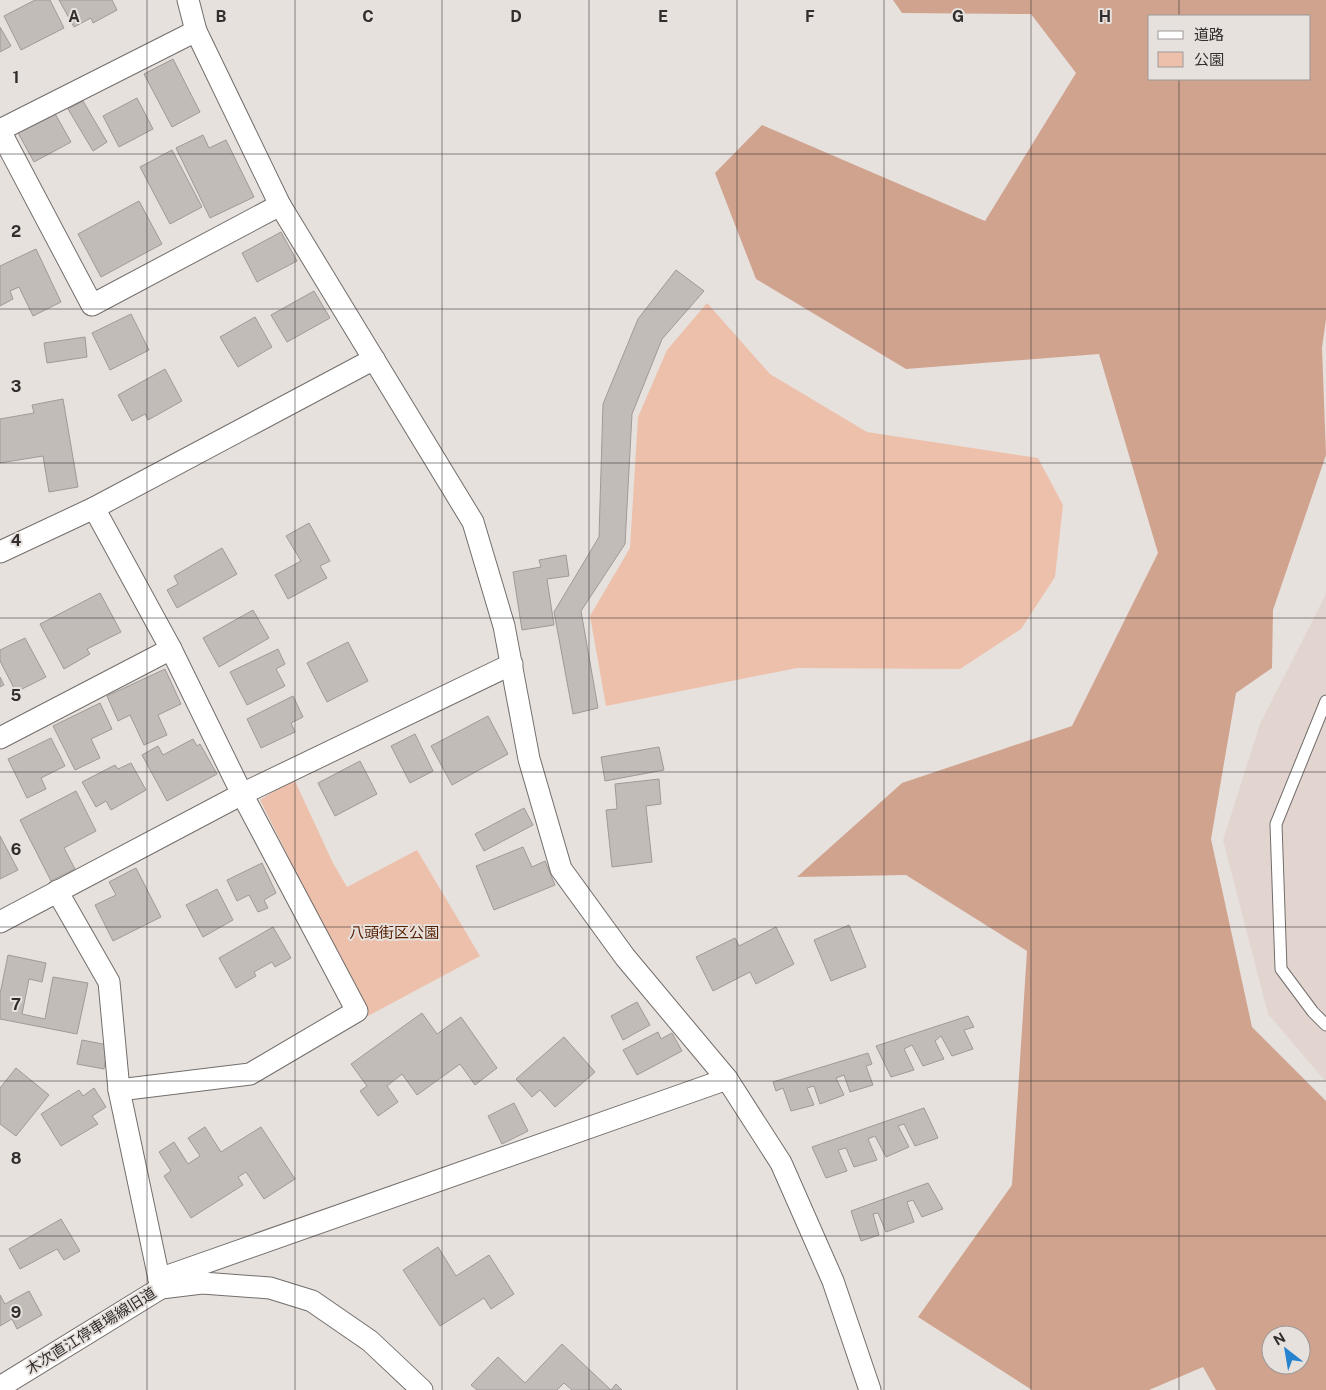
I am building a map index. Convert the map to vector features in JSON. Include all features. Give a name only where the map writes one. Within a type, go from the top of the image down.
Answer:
[{"type":"street","points":[[188,0],[196,31],[280,205],[472,522],[504,626],[529,759],[561,869],[625,957],[727,1079],[781,1163],[833,1281],[870,1390]]},
{"type":"street","points":[[196,31],[0,131],[92,305],[280,205]]},
{"type":"street","points":[[0,552],[94,508],[374,359]]},
{"type":"street","points":[[94,508],[171,649],[242,794],[356,1011],[250,1074],[119,1090]]},
{"type":"street","points":[[0,738],[171,649]]},
{"type":"street","points":[[0,922],[242,794],[512,664]]},
{"type":"street","points":[[57,891],[110,982],[119,1090],[160,1283],[727,1079]]},
{"type":"street","name":"木次直江停車場線旧道","points":[[0,1387],[160,1283],[202,1283],[270,1288],[312,1301],[370,1341],[422,1390]]},
{"type":"lane","points":[[1326,702],[1276,824],[1281,969],[1312,1012],[1326,1024]]},
{"type":"shaded area","points":[[893,0],[1326,0],[1326,319],[1322,348],[1326,455],[1273,610],[1272,668],[1236,693],[1211,839],[1252,1027],[1326,1101],[1326,1390],[1216,1390],[1203,1367],[1149,1390],[1032,1390],[918,1317],[1012,1185],[1027,951],[906,875],[797,877],[902,783],[1072,726],[1158,553],[1099,354],[906,369],[756,279],[715,173],[762,125],[985,221],[1076,73],[1031,14],[902,13]]},
{"type":"shaded area","points":[[1326,594],[1326,1082],[1268,1014],[1223,840],[1260,724]]},
{"type":"green space","points":[[707,303],[770,374],[867,432],[1038,458],[1063,505],[1055,577],[1021,629],[960,669],[797,668],[606,706],[590,616],[630,548],[638,417],[667,350]]},
{"type":"green space","name":"八頭街区公園","points":[[294,779],[333,863],[347,887],[417,850],[480,956],[368,1016],[260,800]]},
{"type":"building","points":[[35,0],[50,0],[64,28],[21,50],[4,16]]},
{"type":"building","points":[[59,0],[112,0],[117,10],[93,23],[91,18],[74,27]]},
{"type":"building","points":[[0,27],[11,46],[0,52]]},
{"type":"building","points":[[173,59],[200,112],[172,127],[144,74]]},
{"type":"building","points":[[137,98],[153,129],[119,147],[103,116]]},
{"type":"building","points":[[83,101],[107,142],[93,151],[68,109]]},
{"type":"building","points":[[53,110],[71,142],[34,162],[17,131]]},
{"type":"building","points":[[203,135],[209,148],[226,140],[254,197],[210,218],[176,148]]},
{"type":"building","points":[[172,150],[202,207],[170,224],[140,167]]},
{"type":"building","points":[[139,201],[162,244],[101,277],[78,234]]},
{"type":"building","points":[[281,232],[297,261],[257,282],[242,253]]},
{"type":"building","points":[[36,249],[61,302],[33,316],[19,287],[10,291],[13,299],[0,306],[0,266]]},
{"type":"building","points":[[676,270],[704,291],[662,339],[632,414],[625,544],[581,611],[598,708],[573,714],[554,612],[599,537],[603,404],[638,319]]},
{"type":"building","points":[[314,291],[330,318],[287,342],[271,315]]},
{"type":"building","points":[[131,314],[149,350],[110,370],[92,333]]},
{"type":"building","points":[[255,317],[272,347],[238,367],[220,337]]},
{"type":"building","points":[[85,337],[87,357],[47,363],[44,343]]},
{"type":"building","points":[[165,369],[182,401],[148,420],[145,414],[132,421],[118,395]]},
{"type":"building","points":[[63,399],[78,487],[49,492],[43,456],[0,463],[0,419],[34,413],[32,405]]},
{"type":"building","points":[[309,523],[330,561],[320,566],[327,578],[288,599],[275,575],[301,561],[286,536]]},
{"type":"building","points":[[222,548],[237,574],[177,608],[167,590],[178,584],[174,576]]},
{"type":"building","points":[[566,555],[569,576],[547,579],[554,625],[522,630],[513,572],[541,567],[539,560]]},
{"type":"building","points":[[100,593],[121,632],[87,649],[90,654],[64,669],[40,624]]},
{"type":"building","points":[[253,610],[269,638],[219,667],[203,638]]},
{"type":"building","points":[[25,638],[46,677],[16,692],[0,661],[0,650]]},
{"type":"building","points":[[348,642],[368,681],[327,702],[307,663]]},
{"type":"building","points":[[278,649],[285,664],[276,669],[285,686],[247,705],[230,672]]},
{"type":"building","points":[[165,669],[181,704],[158,715],[167,735],[144,745],[130,715],[118,721],[107,696]]},
{"type":"building","points":[[0,677],[4,685],[0,687]]},
{"type":"building","points":[[293,696],[303,717],[291,723],[295,732],[261,748],[247,719]]},
{"type":"building","points":[[100,703],[112,729],[91,739],[100,758],[75,770],[53,726]]},
{"type":"building","points":[[488,716],[508,754],[452,785],[431,746]]},
{"type":"building","points":[[415,734],[433,771],[410,783],[391,746]]},
{"type":"building","points":[[51,738],[65,766],[41,778],[46,789],[27,798],[8,759]]},
{"type":"building","points":[[193,739],[197,746],[200,744],[217,774],[167,801],[142,755],[158,746],[163,755]]},
{"type":"building","points":[[659,747],[664,770],[605,781],[601,757]]},
{"type":"building","points":[[360,761],[377,794],[335,816],[318,783]]},
{"type":"building","points":[[131,763],[146,790],[111,810],[106,801],[96,807],[82,782],[115,765],[118,769]]},
{"type":"building","points":[[659,779],[661,804],[646,806],[652,862],[612,867],[606,810],[617,809],[615,784]]},
{"type":"building","points":[[76,791],[96,831],[64,848],[75,869],[51,881],[20,820]]},
{"type":"building","points":[[524,808],[533,825],[484,851],[475,834]]},
{"type":"building","points":[[0,836],[18,870],[0,879]]},
{"type":"building","points":[[523,847],[532,867],[545,861],[555,885],[494,910],[476,866]]},
{"type":"building","points":[[262,863],[276,893],[264,900],[268,908],[258,912],[249,895],[237,901],[227,880]]},
{"type":"building","points":[[136,868],[161,917],[113,941],[95,905],[116,895],[109,882]]},
{"type":"building","points":[[217,889],[233,920],[203,937],[186,905]]},
{"type":"building","points":[[849,925],[866,967],[831,981],[814,940]]},
{"type":"building","points":[[273,927],[291,958],[275,967],[272,962],[254,972],[256,976],[236,988],[219,958]]},
{"type":"building","points":[[776,927],[794,964],[756,984],[750,972],[713,991],[696,957],[735,938],[739,946]]},
{"type":"building","points":[[8,955],[46,963],[42,982],[29,979],[22,1014],[45,1019],[53,977],[88,983],[77,1034],[0,1019],[0,994]]},
{"type":"building","points":[[637,1002],[650,1025],[623,1040],[611,1016]]},
{"type":"building","points":[[422,1013],[437,1034],[461,1017],[497,1068],[475,1085],[460,1064],[417,1095],[402,1074],[387,1086],[398,1102],[378,1116],[360,1091],[367,1086],[351,1064]]},
{"type":"building","points":[[968,1016],[974,1027],[964,1030],[973,1049],[952,1056],[941,1036],[935,1041],[944,1059],[923,1066],[912,1045],[904,1049],[914,1070],[891,1077],[876,1046]]},
{"type":"building","points":[[658,1032],[661,1039],[672,1033],[682,1051],[637,1075],[623,1050]]},
{"type":"building","points":[[564,1037],[595,1072],[555,1107],[540,1090],[532,1097],[516,1079]]},
{"type":"building","points":[[82,1040],[108,1045],[104,1069],[77,1064]]},
{"type":"building","points":[[868,1053],[872,1064],[866,1066],[873,1085],[850,1092],[844,1075],[836,1078],[844,1095],[820,1104],[814,1086],[807,1088],[814,1105],[791,1111],[783,1088],[776,1091],[773,1082]]},
{"type":"building","points":[[16,1068],[49,1095],[16,1136],[0,1124],[0,1088]]},
{"type":"building","points":[[94,1088],[106,1107],[92,1116],[98,1124],[61,1146],[41,1114],[79,1090],[83,1096]]},
{"type":"building","points":[[514,1103],[528,1131],[502,1144],[488,1116]]},
{"type":"building","points":[[924,1108],[938,1138],[915,1146],[904,1124],[898,1126],[909,1147],[886,1157],[875,1136],[868,1139],[877,1160],[854,1167],[846,1148],[838,1150],[847,1171],[826,1178],[812,1147]]},
{"type":"building","points":[[205,1127],[221,1152],[261,1127],[295,1179],[264,1199],[246,1172],[238,1177],[243,1185],[191,1218],[164,1176],[171,1171],[159,1152],[174,1142],[188,1164],[200,1156],[188,1138]]},
{"type":"building","points":[[928,1183],[943,1209],[922,1217],[913,1200],[907,1202],[914,1222],[886,1232],[878,1213],[873,1214],[879,1235],[861,1241],[851,1211]]},
{"type":"building","points":[[61,1219],[80,1251],[64,1260],[57,1249],[20,1269],[9,1249]]},
{"type":"building","points":[[438,1247],[456,1276],[489,1255],[514,1294],[491,1309],[484,1298],[440,1326],[403,1270]]},
{"type":"building","points":[[29,1291],[42,1315],[17,1329],[12,1319],[0,1326],[0,1295],[5,1304]]},
{"type":"building","points":[[562,1344],[611,1390],[572,1390],[564,1383],[557,1390],[477,1390],[471,1385],[498,1357],[525,1383]]},
{"type":"building","points":[[616,1384],[622,1390],[611,1390]]}]
